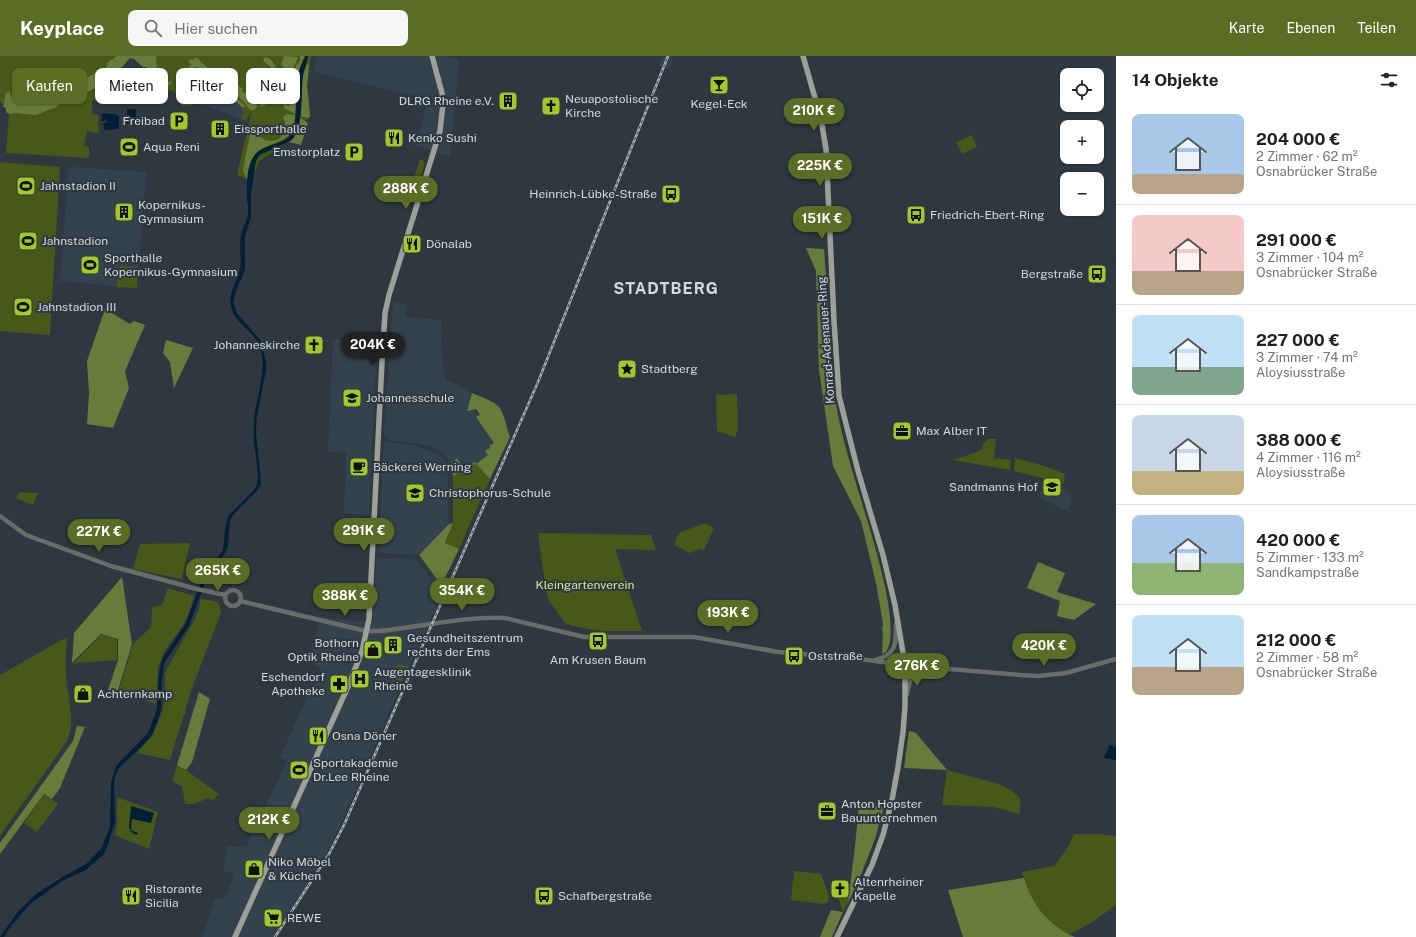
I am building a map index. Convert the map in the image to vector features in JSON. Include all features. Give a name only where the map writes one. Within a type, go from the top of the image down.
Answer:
[{"type":"main road","points":[[235,937],[350,682],[362,651],[369,619],[385,313],[389,295],[440,131],[443,104],[442,92],[432,56]]},
{"type":"main road","name":"Konrad-Adenauer-Ring","points":[[803,56],[821,119],[827,155],[834,321],[839,396],[858,471],[883,554],[897,616],[905,665],[905,706],[898,767],[892,800],[883,834],[872,865],[837,937]]},
{"type":"street","points":[[0,516],[26,535],[111,566],[200,590],[225,595]]},
{"type":"street","points":[[230,590],[236,591],[240,595],[240,601],[236,606],[229,605],[225,601],[225,595],[230,590]]},
{"type":"street","points":[[240,601],[366,631],[379,632],[492,617],[505,618],[584,637],[694,637],[759,649],[905,665],[1020,675],[1038,676],[1066,673],[1116,659]]},
{"type":"street","points":[[870,660],[882,658],[892,652],[895,644],[897,616]]},
{"type":"street","points":[[905,706],[908,686],[912,676],[918,671],[930,667]]},
{"type":"shaded area","points":[[316,56],[447,56],[459,59],[450,157],[411,144],[413,136],[419,137],[427,99],[314,72]]},
{"type":"shaded area","points":[[663,56],[673,56],[670,68],[658,66]]},
{"type":"shaded area","points":[[203,104],[238,104],[249,115],[247,122]]},
{"type":"shaded area","points":[[73,167],[146,172],[137,288],[60,281],[68,174],[69,169]]},
{"type":"shaded area","points":[[393,301],[407,305],[405,317],[441,320],[442,359],[446,379],[472,393],[467,410],[474,410],[478,416],[476,417],[494,443],[489,446],[490,448],[488,455],[476,464],[474,462],[463,468],[457,458],[451,464],[444,453],[428,445],[389,440],[384,435]]},
{"type":"shaded area","name":"Johannesschule","points":[[333,339],[377,345],[369,515],[344,513],[346,453],[328,452]]},
{"type":"shaded area","name":"Christophorus-Schule","points":[[384,441],[416,446],[439,455],[447,463],[449,524],[419,555],[383,553],[380,551]]},
{"type":"shaded area","name":"Sandmanns Hof","points":[[1041,465],[1064,474],[1062,488],[1070,492],[1072,500],[1068,511],[1042,499],[1040,494],[1045,479],[1037,477]]},
{"type":"shaded area","points":[[376,558],[415,559],[430,577],[446,586],[338,831],[325,855],[273,937],[202,937],[215,899],[226,897],[234,874],[223,870],[227,846],[246,847],[287,761],[280,757],[321,668],[307,661],[321,617],[373,623]]},
{"type":"green space","points":[[0,56],[124,56],[115,68],[95,68],[95,78],[87,82],[87,68],[12,68],[12,104],[43,104],[37,107],[4,104],[0,102]]},
{"type":"green space","points":[[117,56],[156,56],[157,68],[143,67],[134,59],[130,58],[121,68],[105,68],[108,65],[107,63]]},
{"type":"green space","points":[[142,56],[311,56],[307,86],[310,117],[278,149],[259,161],[252,180],[237,175],[251,114],[249,112],[250,116],[247,116],[246,120],[241,119],[244,112],[242,110],[245,107],[238,100],[238,68],[176,68],[176,95],[174,91],[168,90],[168,68],[150,68]]},
{"type":"green space","points":[[284,56],[298,57],[292,68],[284,68],[281,64]]},
{"type":"green space","points":[[300,56],[305,56],[300,68],[295,68],[300,60]]},
{"type":"green space","points":[[196,57],[208,68],[187,68],[191,65],[188,60],[193,59],[194,61]]},
{"type":"green space","points":[[265,57],[269,58],[276,68],[271,68],[263,61]]},
{"type":"green space","points":[[307,64],[309,65],[307,86],[309,118],[300,116],[303,75]]},
{"type":"green space","points":[[95,73],[95,88],[87,93],[87,78]]},
{"type":"green space","points":[[171,81],[172,83],[168,86],[168,82]]},
{"type":"green space","points":[[238,85],[246,94],[246,104],[257,104],[257,107],[254,110],[251,110],[238,96]]},
{"type":"green space","points":[[95,89],[95,100],[92,100],[92,114],[98,115],[99,133],[87,131],[84,146],[89,147],[89,158],[6,153],[9,114],[55,104],[87,104],[87,94]]},
{"type":"green space","points":[[9,91],[12,98],[12,104],[61,104],[36,115],[16,113],[9,114],[6,112],[6,108],[3,107],[6,93]]},
{"type":"green space","points":[[238,99],[245,106],[243,108],[238,104]]},
{"type":"green space","points":[[181,104],[192,104],[191,106],[182,106]]},
{"type":"green space","points":[[284,104],[289,106],[290,104],[296,104],[295,114],[284,108]]},
{"type":"green space","points":[[287,114],[295,115],[291,132],[286,138],[263,148],[256,154],[252,160],[248,179],[246,178],[243,170],[250,134],[256,130],[264,140],[277,140],[285,130],[283,117]]},
{"type":"green space","points":[[300,118],[308,123],[301,145],[289,142],[294,137]]},
{"type":"green space","points":[[972,135],[977,147],[962,154],[956,142]]},
{"type":"green space","points":[[420,159],[425,162],[417,189],[411,187]]},
{"type":"green space","name":"Jahnstadion","points":[[0,162],[60,167],[50,335],[0,331]]},
{"type":"green space","points":[[806,248],[824,249],[830,360],[834,395],[842,433],[877,553],[889,609],[891,627],[890,641],[886,652],[882,654],[883,624],[876,583],[861,521],[833,466],[819,370],[816,271]]},
{"type":"green space","points":[[120,266],[138,267],[137,288],[117,287]]},
{"type":"green space","points":[[105,309],[130,324],[134,321],[145,325],[125,371],[129,388],[113,428],[87,424],[89,393],[87,361]]},
{"type":"green space","points":[[166,340],[193,348],[174,388],[170,362],[163,353]]},
{"type":"green space","points":[[472,393],[490,401],[499,408],[502,412],[510,437],[490,479],[476,464],[488,455],[485,451],[494,443],[476,417],[480,415],[476,409],[467,411]]},
{"type":"green space","points":[[737,394],[738,429],[735,437],[717,431],[716,395]]},
{"type":"green space","points":[[988,439],[996,439],[994,458],[1011,460],[1010,470],[952,460],[982,449],[983,444]]},
{"type":"green space","points":[[457,458],[463,468],[475,462],[476,464],[453,476],[451,464]]},
{"type":"green space","points":[[1015,458],[1063,473],[1065,476],[1063,485],[1051,480],[1014,471]]},
{"type":"green space","points":[[476,464],[490,479],[459,549],[445,544],[453,523],[453,476]]},
{"type":"green space","points":[[20,492],[38,493],[33,505],[16,498]]},
{"type":"green space","points":[[453,523],[445,543],[459,549],[442,584],[419,555],[449,524]]},
{"type":"green space","points":[[705,523],[714,528],[704,550],[700,549],[690,553],[674,545],[679,533]]},
{"type":"green space","name":"Kleingartenverein","points":[[538,533],[651,535],[656,550],[615,549],[642,631],[604,631],[566,624],[549,601],[546,591]]},
{"type":"green space","points":[[190,543],[182,579],[133,569],[140,544]]},
{"type":"green space","points":[[1038,562],[1065,573],[1057,592],[1096,604],[1074,620],[1057,616],[1060,601],[1027,588]]},
{"type":"green space","points":[[122,577],[132,644],[118,690],[107,693],[118,660],[118,639],[101,634],[72,663],[74,633]]},
{"type":"green space","points":[[168,588],[194,596],[190,610],[182,627],[165,650],[158,668],[156,704],[119,690],[133,644],[151,627],[152,607],[162,605]]},
{"type":"green space","points":[[201,599],[215,601],[219,604],[221,612],[192,688],[170,760],[137,753],[153,735],[162,712],[165,698],[165,672],[198,612]]},
{"type":"green space","points":[[101,635],[117,639],[117,660],[74,663]]},
{"type":"green space","points":[[67,637],[66,670],[71,717],[70,733],[67,741],[0,836],[0,675]]},
{"type":"green space","points":[[398,663],[408,667],[402,682],[392,678]]},
{"type":"green space","points":[[199,692],[210,699],[192,762],[186,770],[177,765]]},
{"type":"green space","points":[[77,726],[85,727],[60,788],[52,799],[44,794],[0,854],[0,843],[73,741]]},
{"type":"green space","points":[[909,731],[916,733],[947,770],[904,768]]},
{"type":"green space","points":[[177,765],[219,794],[213,800],[206,798],[196,803],[185,804],[182,786],[172,781]]},
{"type":"green space","points":[[947,770],[999,784],[1011,790],[1020,798],[1020,814],[993,807],[942,805]]},
{"type":"green space","points":[[44,794],[58,804],[37,832],[24,823]]},
{"type":"green space","points":[[117,797],[158,812],[149,849],[115,835],[117,823]]},
{"type":"green space","points":[[859,805],[884,806],[875,839],[848,903],[855,846]]},
{"type":"green space","points":[[1074,834],[1116,836],[1116,905],[1094,921],[1069,935],[1051,922],[1036,905],[1027,890],[1022,872],[1054,866],[1068,847]]},
{"type":"green space","points":[[794,871],[821,874],[829,896],[828,902],[823,904],[791,900]]},
{"type":"green space","points":[[1024,878],[1031,897],[1043,914],[1057,927],[1075,937],[963,937],[948,890]]},
{"type":"green space","points":[[833,883],[850,884],[848,903],[843,912]]},
{"type":"green space","points":[[831,910],[843,912],[832,937],[820,937]]},
{"type":"water","points":[[305,56],[308,56],[303,75],[301,109],[299,125],[296,133],[292,140],[260,155],[256,161],[251,194],[251,217],[245,237],[245,270],[233,302],[237,313],[260,340],[266,361],[266,370],[257,416],[256,432],[261,483],[257,491],[230,520],[228,547],[207,577],[189,626],[164,663],[161,711],[152,735],[119,768],[115,776],[115,822],[104,854],[86,870],[62,881],[30,904],[11,926],[4,937],[0,937],[17,913],[36,894],[86,864],[101,849],[110,827],[111,783],[116,766],[148,733],[157,709],[159,674],[162,659],[186,623],[203,576],[223,550],[228,516],[255,489],[257,485],[258,470],[254,443],[254,430],[255,413],[263,362],[258,343],[236,317],[230,302],[233,287],[240,269],[241,235],[248,215],[247,182],[251,160],[263,148],[286,139],[293,130],[295,124],[296,104],[300,104],[300,68]]},
{"type":"water","points":[[127,109],[136,109],[136,124],[127,124]]},
{"type":"water","points":[[101,113],[115,114],[119,116],[119,129],[105,130],[103,124],[108,122],[104,119],[104,121],[101,121]]},
{"type":"water","points":[[1110,745],[1116,747],[1116,760],[1104,758]]},
{"type":"water","points":[[131,806],[154,813],[151,823],[132,819],[131,830],[138,833],[137,835],[132,833],[129,827]]},
{"type":"railway","points":[[275,937],[329,854],[344,825],[538,382],[668,56]]},
{"type":"place","name":"Kegel-Eck","points":[[719,85]]},
{"type":"place","name":"DLRG Rheine e.V.","points":[[508,101]]},
{"type":"place","name":"Neuapostolische Kirche","points":[[551,106]]},
{"type":"place","name":"Freibad","points":[[179,121]]},
{"type":"place","name":"Eissporthalle","points":[[220,129]]},
{"type":"place","name":"Kenko Sushi","points":[[394,138]]},
{"type":"place","name":"Aqua Reni","points":[[129,147]]},
{"type":"place","name":"Emstorplatz","points":[[354,152]]},
{"type":"place","name":"Jahnstadion II","points":[[26,186]]},
{"type":"place","name":"Heinrich-Lübke-Straße","points":[[671,194]]},
{"type":"place","name":"Kopernikus- Gymnasium","points":[[124,212]]},
{"type":"place","name":"Friedrich-Ebert-Ring","points":[[916,215]]},
{"type":"place","name":"Jahnstadion","points":[[28,241]]},
{"type":"place","name":"Dönalab","points":[[412,244]]},
{"type":"place","name":"Sporthalle Kopernikus-Gymnasium","points":[[90,265]]},
{"type":"place","name":"Bergstraße","points":[[1097,274]]},
{"type":"place","name":"Jahnstadion III","points":[[23,307]]},
{"type":"place","name":"Johanneskirche","points":[[314,345]]},
{"type":"place","name":"Stadtberg","points":[[627,369]]},
{"type":"place","name":"Johannesschule","points":[[352,398]]},
{"type":"place","name":"Max Alber IT","points":[[902,431]]},
{"type":"place","name":"Bäckerei Werning","points":[[359,467]]},
{"type":"place","name":"Sandmanns Hof","points":[[1052,487]]},
{"type":"place","name":"Christophorus-Schule","points":[[415,493]]},
{"type":"place","name":"Am Krusen Baum","points":[[598,641]]},
{"type":"place","name":"Gesundheitszentrum rechts der Ems","points":[[393,645]]},
{"type":"place","name":"Bothorn Optik Rheine","points":[[373,650]]},
{"type":"place","name":"Oststraße","points":[[794,656]]},
{"type":"place","name":"Augentagesklinik Rheine","points":[[360,679]]},
{"type":"place","name":"Eschendorf Apotheke","points":[[339,684]]},
{"type":"place","name":"Achternkamp","points":[[83,694]]},
{"type":"place","name":"Osna Döner","points":[[318,736]]},
{"type":"place","name":"Sportakademie Dr.Lee Rheine","points":[[299,770]]},
{"type":"place","name":"Anton Hopster Bauunternehmen","points":[[827,811]]},
{"type":"place","name":"Niko Möbel & Küchen","points":[[254,869]]},
{"type":"place","name":"Altenrheiner Kapelle","points":[[840,889]]},
{"type":"place","name":"Ristorante Sicilia","points":[[131,896]]},
{"type":"place","name":"Schafbergstraße","points":[[544,896]]},
{"type":"place","name":"REWE","points":[[273,918]]},
{"type":"district","name":"STADTBERG","points":[[666,288]]}]
